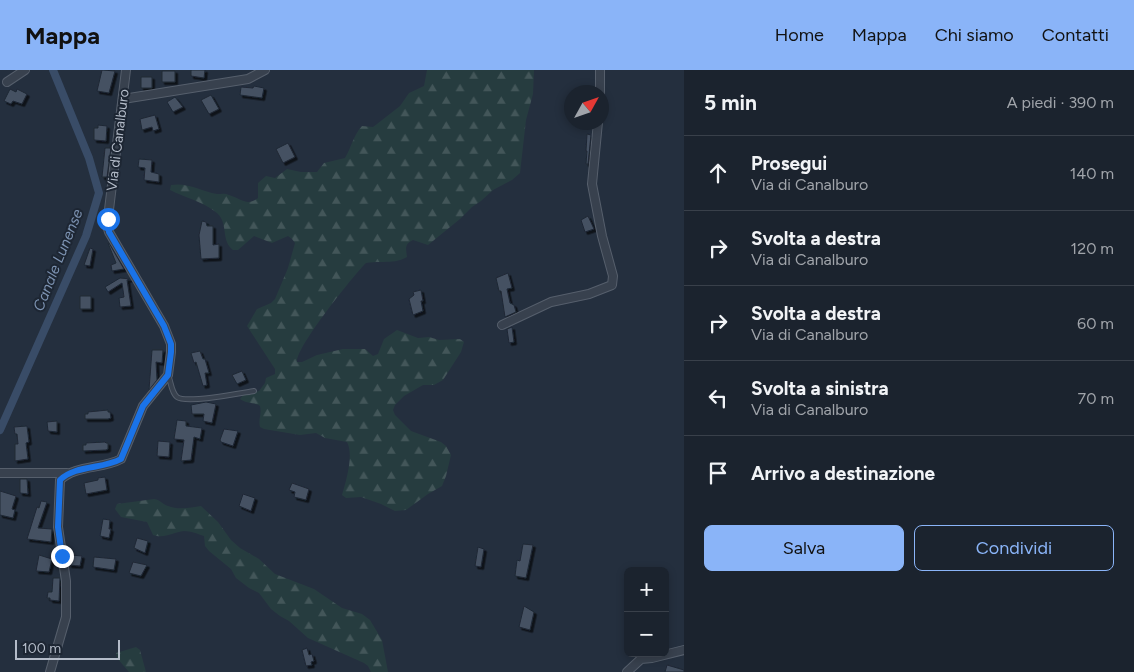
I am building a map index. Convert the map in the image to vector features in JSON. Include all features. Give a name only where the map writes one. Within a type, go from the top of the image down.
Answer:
[{"type":"street","points":[[7,82],[25,70]]},
{"type":"street","name":"Via di Canalburo","points":[[126,70],[107,226],[134,277],[164,326],[171,344],[168,375]]},
{"type":"street","points":[[123,98],[248,79],[265,70]]},
{"type":"street","points":[[600,70],[600,85]]},
{"type":"street","points":[[502,326],[551,302],[589,294],[612,286],[613,276],[602,236],[592,184],[597,130]]},
{"type":"street","points":[[0,473],[67,473],[112,464],[121,459],[143,406],[168,375]]},
{"type":"street","points":[[50,672],[66,617],[66,581],[58,527],[59,484],[60,480],[67,473]]},
{"type":"street","points":[[627,672],[641,659],[684,650]]},
{"type":"lane","points":[[168,375],[175,395],[181,398],[198,399],[254,391]]},
{"type":"green space","points":[[427,70],[534,70],[533,94],[526,120],[520,173],[512,180],[493,190],[428,245],[413,240],[407,245],[407,257],[392,262],[366,263],[338,296],[315,328],[299,354],[297,362],[343,349],[365,349],[373,356],[378,354],[384,339],[397,330],[418,338],[460,339],[464,342],[461,352],[443,380],[434,385],[423,385],[404,396],[395,405],[393,410],[395,415],[411,431],[441,442],[446,446],[451,455],[442,486],[406,510],[395,511],[361,497],[346,498],[342,495],[350,461],[347,442],[325,438],[316,433],[300,435],[264,429],[260,427],[260,406],[240,399],[243,395],[259,391],[266,378],[275,374],[275,369],[247,326],[257,309],[271,303],[275,299],[288,268],[295,243],[288,236],[272,243],[254,236],[238,250],[233,250],[227,243],[223,222],[217,213],[205,205],[170,190],[171,185],[177,184],[217,194],[226,194],[250,202],[258,198],[258,183],[266,176],[275,178],[287,169],[301,172],[317,172],[324,163],[345,158],[362,126],[373,127],[400,106],[409,93],[424,86]]},
{"type":"green space","points":[[154,499],[176,508],[201,506],[218,522],[231,540],[240,548],[259,559],[275,574],[314,589],[342,608],[362,614],[370,620],[382,640],[388,672],[371,672],[364,663],[308,638],[289,621],[271,609],[259,593],[236,578],[231,569],[205,546],[204,536],[184,531],[165,536],[153,535],[147,522],[121,517],[115,509],[117,504]]},
{"type":"green space","points":[[136,647],[140,650],[146,672],[129,672],[117,658],[116,653]]},
{"type":"building","points":[[102,70],[115,71],[109,93],[97,91]]},
{"type":"building","points":[[191,70],[205,70],[204,78],[191,76]]},
{"type":"building","points":[[162,71],[175,71],[175,82],[162,82]]},
{"type":"building","points":[[141,77],[152,77],[152,88],[141,88]]},
{"type":"building","points":[[254,86],[264,88],[262,98],[240,95],[241,87],[253,88]]},
{"type":"building","points":[[10,89],[16,92],[17,89],[27,94],[22,104],[13,101],[11,104],[4,101]]},
{"type":"building","points":[[211,95],[219,109],[209,114],[201,100]]},
{"type":"building","points":[[175,97],[183,107],[173,112],[167,102]]},
{"type":"building","points":[[155,115],[159,129],[153,131],[152,127],[142,130],[140,119]]},
{"type":"building","points":[[98,125],[107,126],[106,141],[94,140],[94,128],[98,128]]},
{"type":"building","points":[[587,134],[591,135],[588,164],[586,164],[587,151]]},
{"type":"building","points":[[288,143],[295,157],[283,163],[276,149]]},
{"type":"building","points":[[105,148],[111,148],[107,177],[102,177]]},
{"type":"building","points":[[139,159],[152,160],[151,172],[159,174],[159,182],[144,180],[145,168],[138,167]]},
{"type":"building","points":[[588,216],[594,229],[585,232],[581,220]]},
{"type":"building","points":[[202,221],[206,222],[207,226],[213,226],[213,245],[219,244],[219,258],[201,259],[199,235]]},
{"type":"building","points":[[108,243],[124,269],[112,271],[111,265],[116,263]]},
{"type":"building","points":[[90,248],[93,249],[90,266],[84,265]]},
{"type":"building","points":[[508,273],[512,288],[507,289],[510,303],[514,305],[516,312],[505,317],[501,291],[499,291],[496,278]]},
{"type":"building","points":[[120,278],[130,279],[127,280],[131,306],[120,307],[119,298],[124,297],[122,283],[108,292],[105,287]]},
{"type":"building","points":[[421,290],[423,311],[413,315],[409,299],[414,295],[413,292]]},
{"type":"building","points":[[80,296],[91,296],[91,309],[80,309]]},
{"type":"building","points":[[512,327],[514,342],[509,343],[507,329]]},
{"type":"building","points":[[152,350],[163,350],[162,363],[156,362],[157,380],[149,390]]},
{"type":"building","points":[[200,351],[203,359],[205,359],[209,373],[205,373],[207,385],[203,386],[196,362],[194,363],[191,353]]},
{"type":"building","points":[[242,371],[246,380],[237,384],[232,375]]},
{"type":"building","points":[[206,402],[216,404],[212,423],[203,421],[204,414],[192,414],[191,405]]},
{"type":"building","points":[[108,410],[111,418],[85,419],[85,414],[88,414],[88,412]]},
{"type":"building","points":[[177,420],[186,421],[186,426],[202,428],[200,439],[194,437],[191,460],[181,461],[184,440],[174,439]]},
{"type":"building","points":[[57,421],[57,432],[48,431],[47,422]]},
{"type":"building","points":[[27,426],[29,442],[26,443],[28,459],[15,461],[15,444],[18,444],[14,427]]},
{"type":"building","points":[[224,429],[238,431],[233,446],[221,442]]},
{"type":"building","points":[[158,441],[170,442],[169,457],[157,456]]},
{"type":"building","points":[[86,443],[108,443],[108,449],[106,450],[83,451],[83,445],[86,445]]},
{"type":"building","points":[[105,477],[107,490],[86,494],[84,483]]},
{"type":"building","points":[[20,479],[27,479],[28,494],[20,493]]},
{"type":"building","points":[[292,483],[309,489],[306,500],[294,497],[295,492],[289,490]]},
{"type":"building","points":[[0,491],[16,496],[12,509],[15,510],[13,518],[0,515]]},
{"type":"building","points":[[243,494],[255,498],[251,511],[239,506]]},
{"type":"building","points":[[41,501],[47,502],[38,528],[52,529],[51,542],[27,539],[37,507],[39,508]]},
{"type":"building","points":[[103,519],[110,520],[109,538],[100,536]]},
{"type":"building","points":[[137,538],[148,541],[145,553],[134,548]]},
{"type":"building","points":[[523,544],[533,545],[526,578],[515,576],[517,560],[520,561]]},
{"type":"building","points":[[478,547],[484,549],[481,567],[475,566]]},
{"type":"building","points":[[39,555],[52,559],[49,572],[36,571]]},
{"type":"building","points":[[71,555],[82,556],[80,566],[69,565]]},
{"type":"building","points":[[94,557],[116,559],[114,570],[93,567]]},
{"type":"building","points":[[133,562],[147,565],[141,576],[129,573]]},
{"type":"building","points":[[53,578],[60,578],[59,601],[47,598],[48,592],[52,592]]},
{"type":"building","points":[[524,606],[534,612],[530,630],[519,627]]},
{"type":"building","points":[[307,648],[309,655],[312,654],[314,661],[311,662],[312,665],[306,666],[302,650]]},
{"type":"building","points":[[667,665],[684,670],[684,672],[665,672]]},
{"type":"waterway","name":"Canale Lunense","points":[[0,430],[86,236],[99,193],[89,158],[53,70]]},
{"type":"route","points":[[62,556],[58,527],[60,480],[67,473],[112,464],[121,459],[125,453],[139,413],[168,375],[171,344],[164,326],[109,232],[107,226],[108,219]]}]
